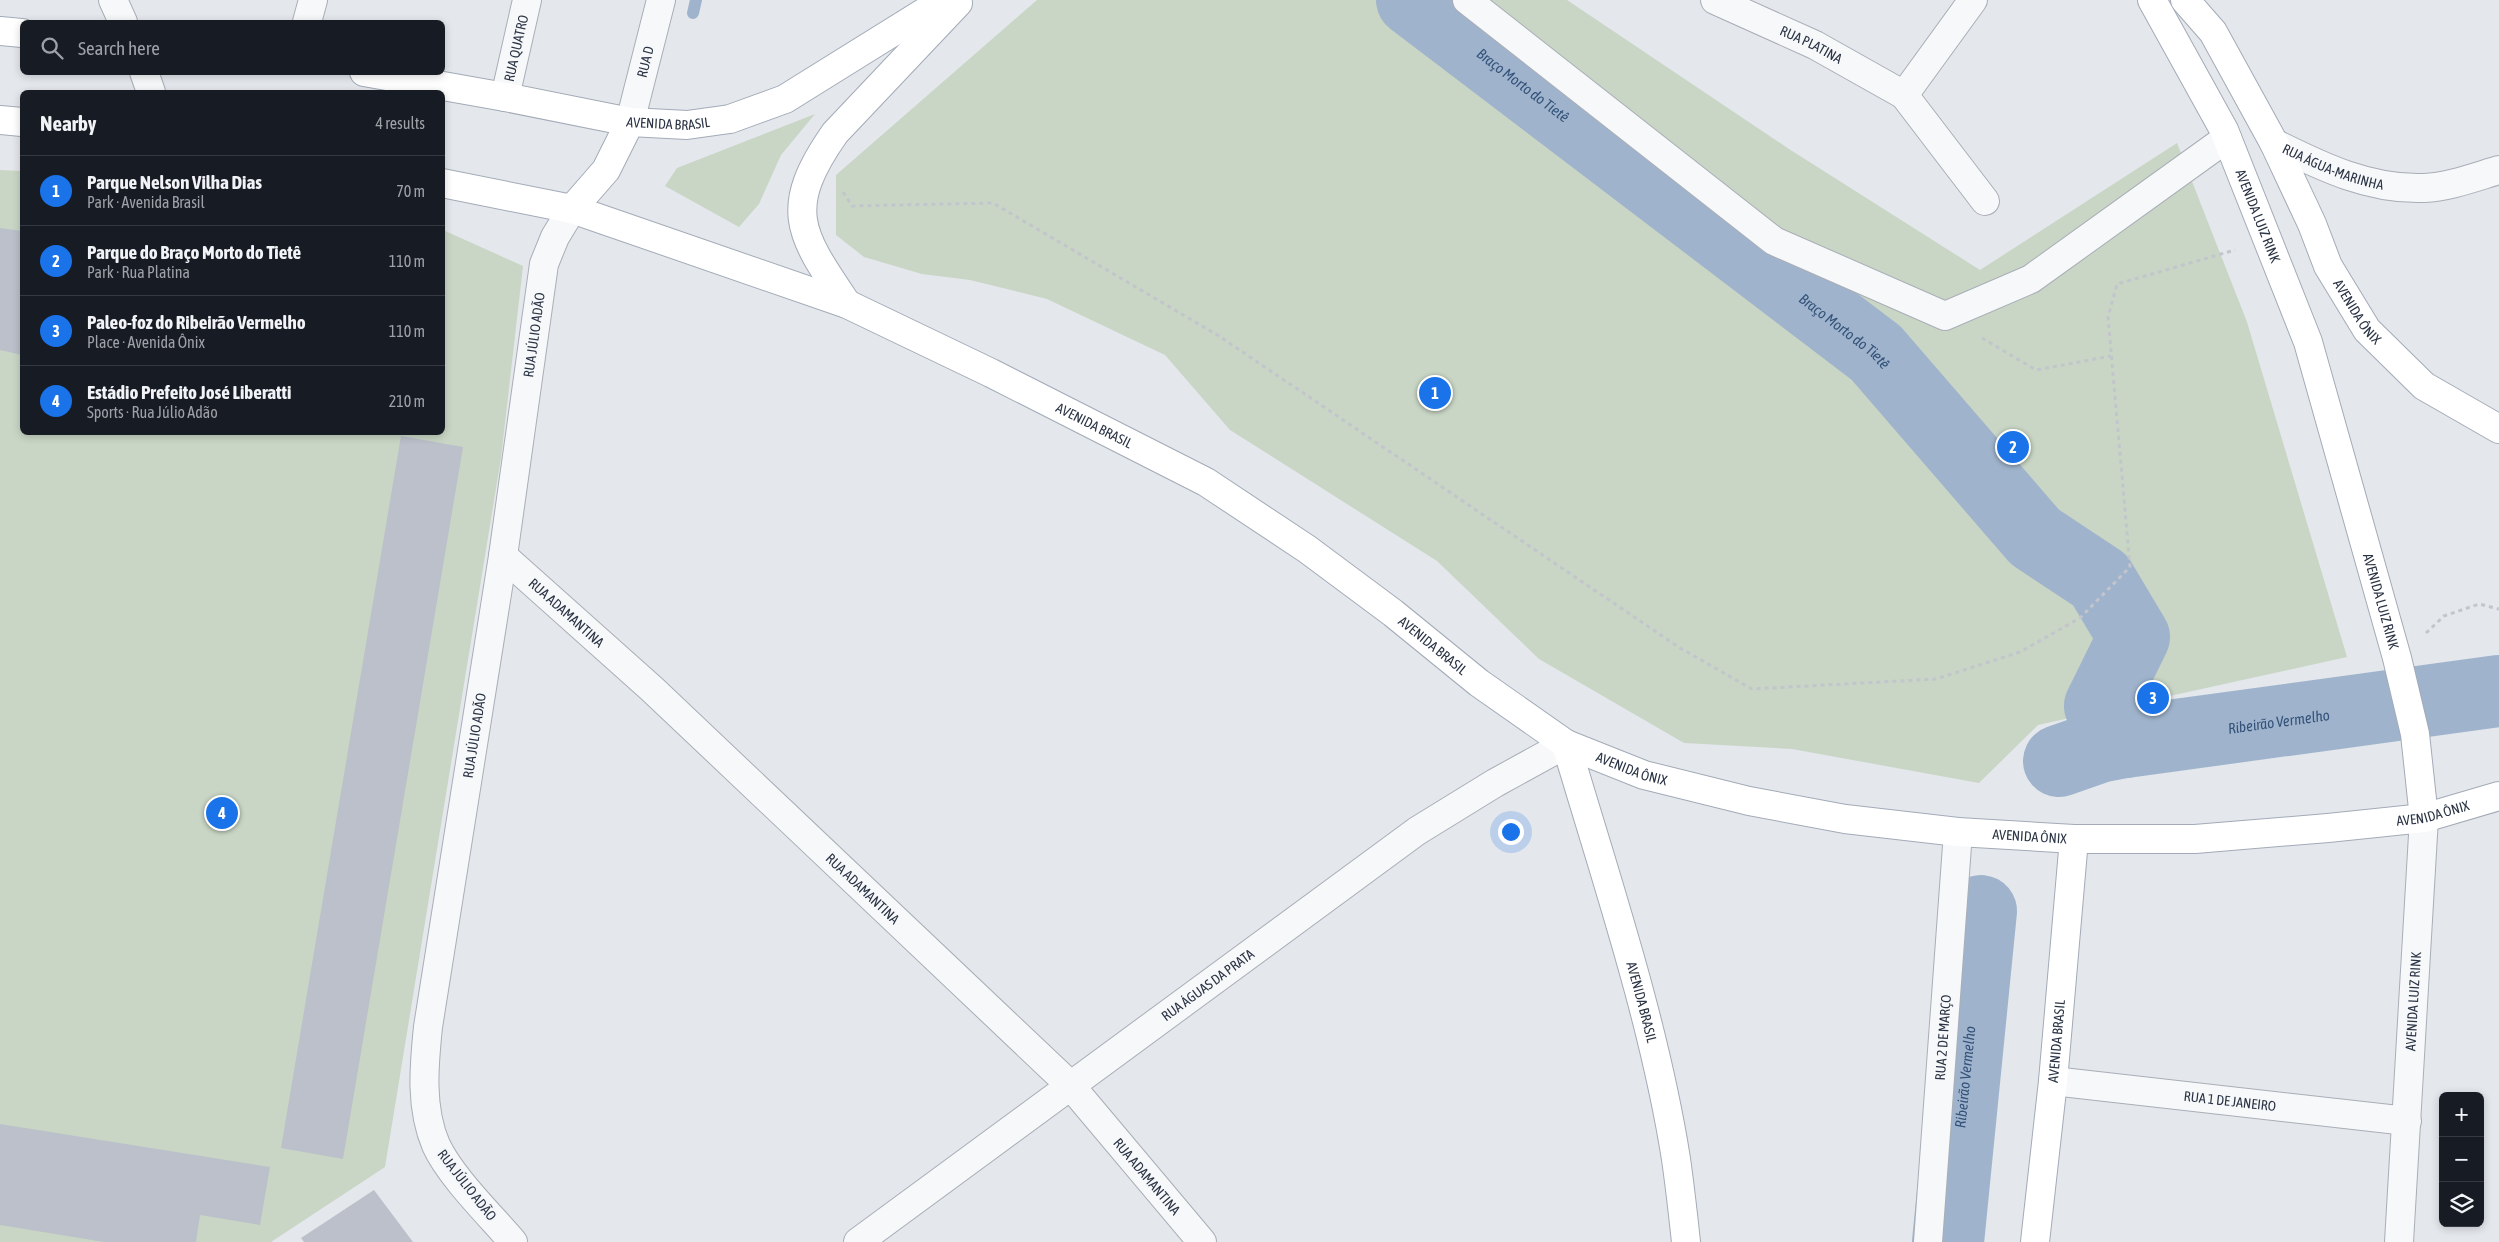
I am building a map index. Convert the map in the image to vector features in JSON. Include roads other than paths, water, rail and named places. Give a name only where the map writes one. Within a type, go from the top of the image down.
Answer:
[{"type":"main road","name":"AVENIDA BRASIL","points":[[381,75],[630,122],[687,126],[730,120],[785,99],[944,0]]},
{"type":"main road","points":[[847,304],[808,242],[803,221],[802,201],[807,184],[822,153],[835,134],[960,0]]},
{"type":"main road","name":"AVENIDA LUIZ RINK","points":[[2152,0],[2184,54],[2227,138],[2308,342],[2397,658],[2415,734],[2424,818]]},
{"type":"main road","name":"RUA ÁGUA-MARINHA","points":[[2185,0],[2213,32],[2274,143]]},
{"type":"main road","points":[[0,31],[20,33]]},
{"type":"main road","points":[[0,120],[20,122]]},
{"type":"main road","points":[[572,209],[606,170],[630,122]]},
{"type":"main road","name":"AVENIDA ÔNIX","points":[[2274,143],[2312,224],[2328,266],[2367,330],[2424,386],[2497,427]]},
{"type":"main road","name":"AVENIDA BRASIL","points":[[445,184],[572,209],[847,304],[991,373],[1206,482],[1307,548],[1394,613],[1479,683],[1566,744],[1611,891],[1650,1036],[1676,1158],[1686,1242]]},
{"type":"main road","name":"AVENIDA ÔNIX","points":[[1566,744],[1644,775],[1749,801],[1845,819],[1958,832],[2074,839],[2195,839],[2424,818],[2499,796]]},
{"type":"main road","name":"AVENIDA BRASIL","points":[[2035,1242],[2053,1081],[2074,839]]},
{"type":"street","points":[[113,0],[122,20]]},
{"type":"street","points":[[308,20],[313,0]]},
{"type":"street","name":"RUA QUATRO","points":[[504,97],[527,0]]},
{"type":"street","name":"RUA D","points":[[630,122],[661,0]]},
{"type":"street","points":[[1467,0],[1774,241],[1945,316],[2032,279],[2227,138]]},
{"type":"street","name":"RUA PLATINA","points":[[1716,0],[1815,45],[1904,95],[1985,201]]},
{"type":"street","points":[[1904,95],[1974,0]]},
{"type":"street","points":[[145,75],[150,90]]},
{"type":"street","name":"RUA ÁGUA-MARINHA","points":[[2274,143],[2320,166],[2378,185],[2425,188],[2499,170]]},
{"type":"street","name":"RUA JÚLIO ADÃO","points":[[513,1242],[453,1171],[436,1146],[424,1089],[428,1027],[503,556],[544,264],[555,236],[572,209]]},
{"type":"street","name":"RUA ADAMANTINA","points":[[503,556],[652,689],[1070,1085],[1202,1242]]},
{"type":"street","name":"RUA ÁGUAS DA PRATA","points":[[858,1242],[1417,831],[1495,783],[1566,744]]},
{"type":"street","name":"AVENIDA LUIZ RINK","points":[[2399,1242],[2424,818]]},
{"type":"street","name":"RUA 2 DE MARÇO","points":[[1928,1242],[1958,832]]},
{"type":"street","name":"RUA 1 DE JANEIRO","points":[[2053,1081],[2407,1121]]},
{"type":"waterway","points":[[693,13],[696,0]]},
{"type":"waterway","name":"Braço Morto do Tietê","points":[[1412,0],[1876,353],[2035,537],[2100,580],[2134,637],[2100,706],[2125,742]]},
{"type":"waterway","name":"Ribeirão Vermelho","points":[[2059,761],[2099,747],[2125,742],[2499,691]]},
{"type":"waterway","name":"Ribeirão Vermelho","points":[[1948,1242],[1981,911]]},
{"type":"place","name":"Parque Nelson Vilha Dias","points":[[1435,393]]},
{"type":"place","name":"Parque do Braço Morto do Tietê","points":[[2013,447]]},
{"type":"place","name":"Paleo-foz do Ribeirão Vermelho","points":[[2153,698]]},
{"type":"place","name":"Estádio Prefeito José Liberatti","points":[[222,813]]}]
